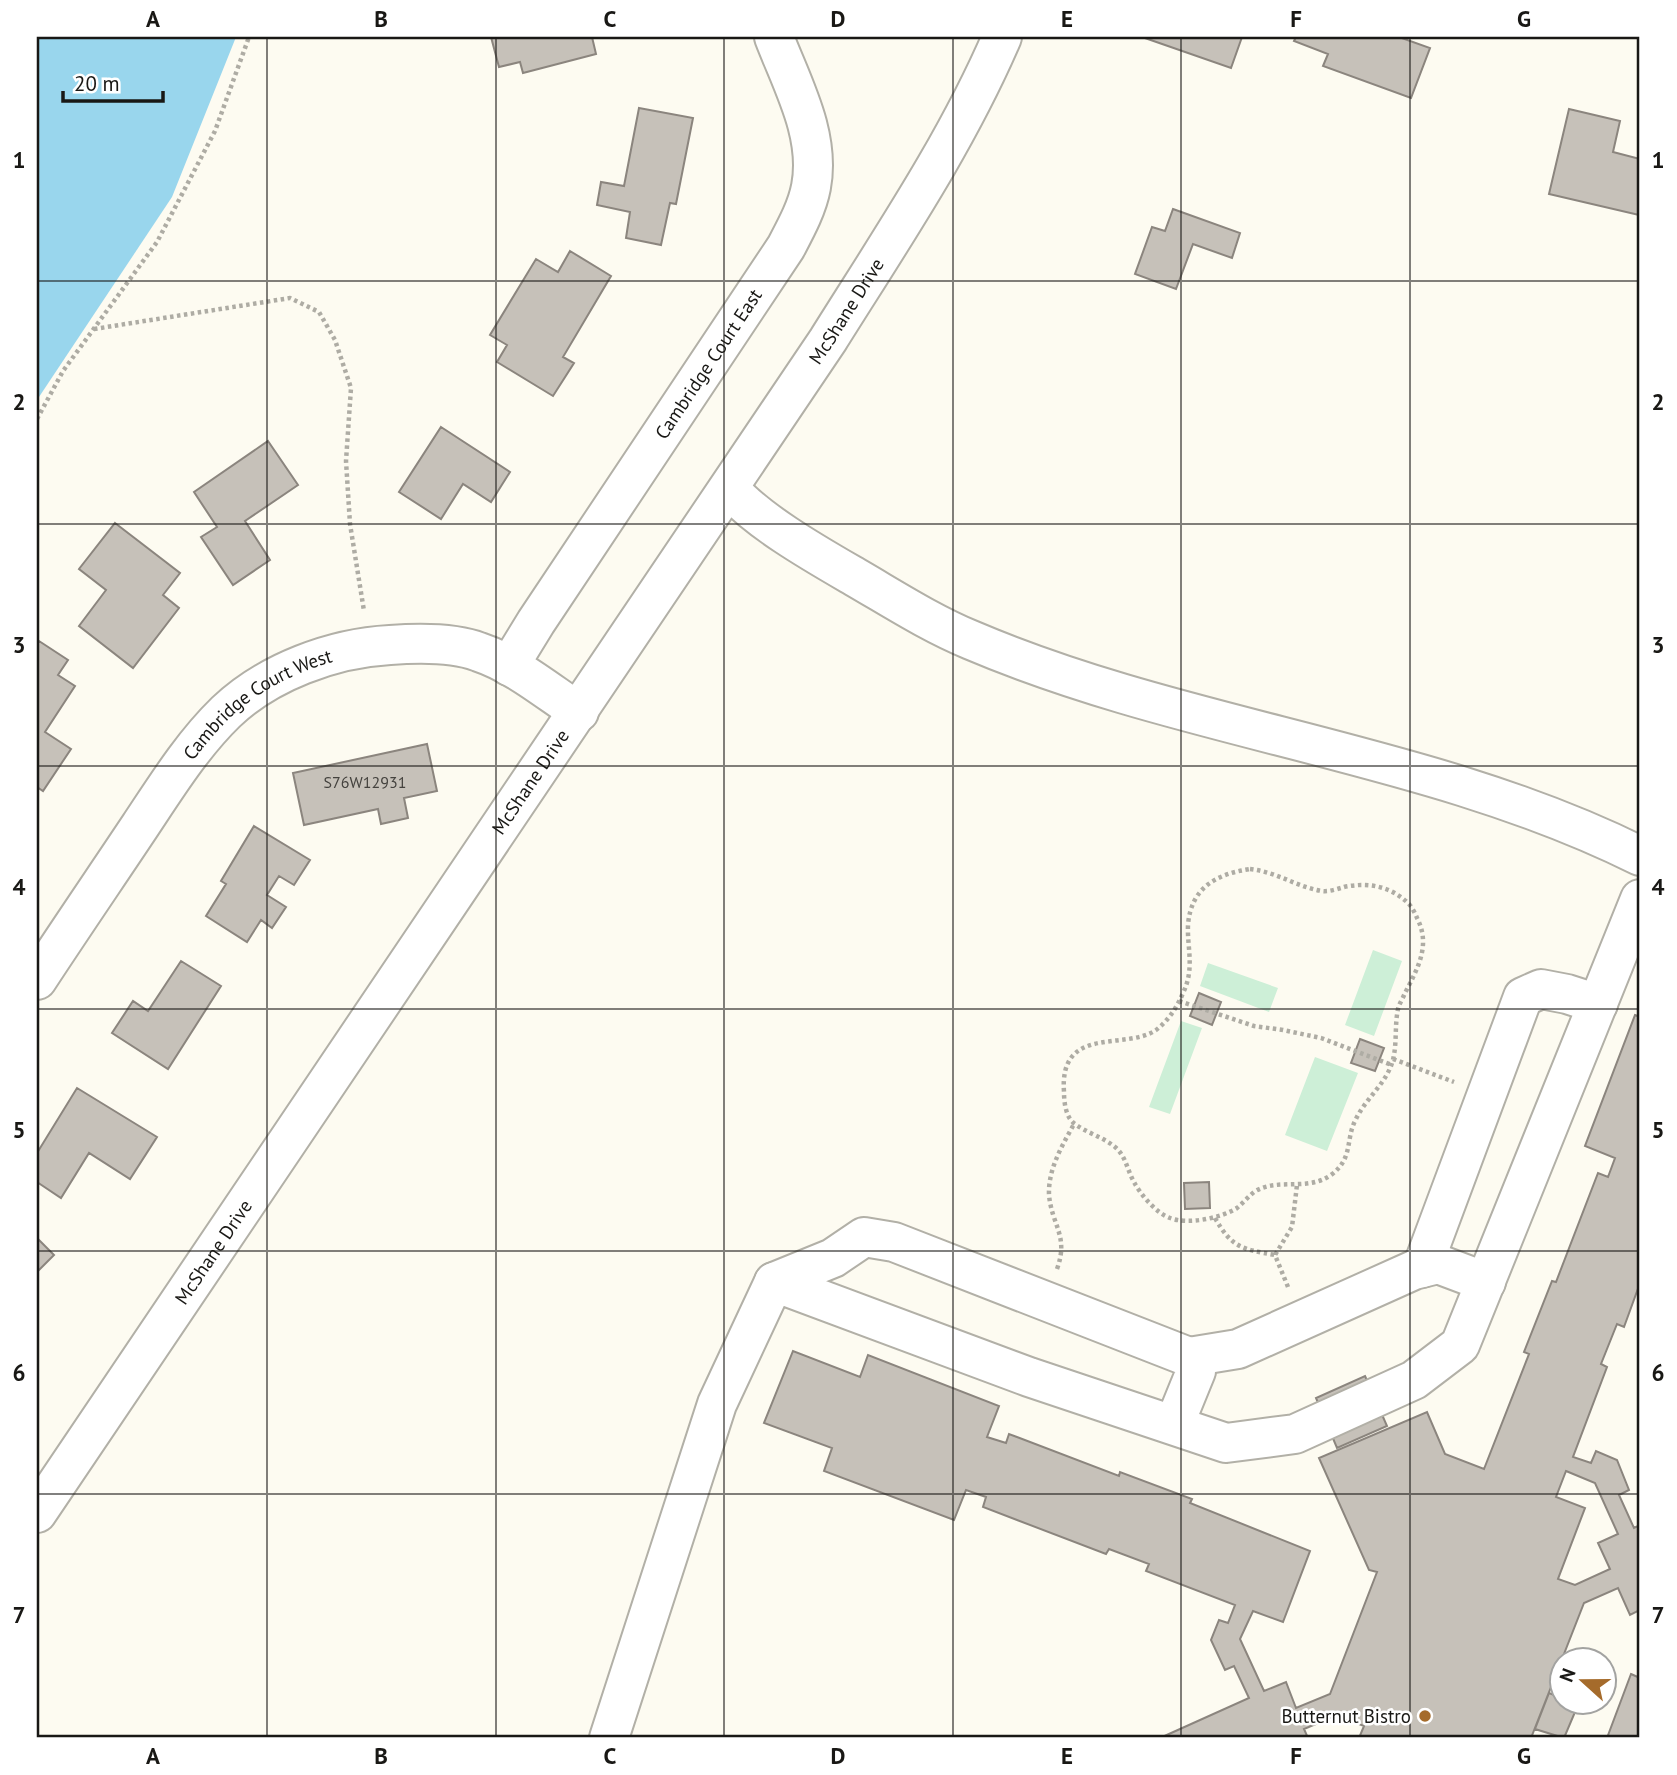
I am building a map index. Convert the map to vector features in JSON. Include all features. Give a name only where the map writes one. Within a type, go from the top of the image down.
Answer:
[{"type":"street","name":"Cambridge Court East","points":[[509,666],[786,247],[801,216],[811,188],[814,156],[807,122],[774,37]]},
{"type":"street","name":"McShane Drive","points":[[37,1513],[828,340],[931,175],[966,112],[1002,37]]},
{"type":"street","points":[[730,489],[741,502],[818,556],[926,618],[971,640],[1079,680],[1503,799],[1617,844],[1640,856]]},
{"type":"street","name":"Cambridge Court West","points":[[37,979],[183,762],[227,711],[268,681],[315,661],[360,647],[404,644],[449,646],[478,651],[509,666],[579,712]]},
{"type":"street","points":[[775,1282],[1029,1377],[1226,1443],[1295,1434],[1414,1380],[1460,1345],[1640,899]]},
{"type":"street","points":[[1422,1268],[1523,997],[1541,989],[1598,1004]]},
{"type":"street","points":[[609,1738],[717,1404],[775,1282],[833,1258],[864,1237],[894,1242],[1189,1357],[1238,1349],[1422,1268],[1438,1264],[1486,1282]]},
{"type":"street","points":[[1174,1425],[1196,1371],[1189,1357]]},
{"type":"path","points":[[37,419],[63,371],[157,242],[215,131],[249,37]]},
{"type":"path","points":[[94,329],[290,298],[319,312],[335,340],[351,388],[346,461],[350,524],[369,646]]},
{"type":"path","points":[[1250,869],[1270,872],[1325,892],[1354,885],[1375,885],[1390,889],[1410,905],[1421,926],[1425,948],[1398,1008],[1397,1041],[1392,1062],[1381,1085],[1355,1119],[1344,1161],[1332,1175],[1316,1182],[1297,1185],[1267,1185],[1237,1208],[1203,1221],[1171,1219],[1155,1208],[1133,1180],[1129,1166],[1118,1148],[1074,1124],[1067,1113],[1063,1090],[1065,1073],[1082,1049],[1101,1041],[1131,1038],[1155,1031],[1172,1015],[1185,989],[1191,960],[1188,927],[1191,905],[1219,875],[1250,869]]},
{"type":"path","points":[[1179,1001],[1254,1026],[1321,1038],[1487,1094]]},
{"type":"path","points":[[1044,1301],[1061,1258],[1063,1244],[1051,1202],[1054,1160],[1074,1124]]},
{"type":"path","points":[[1275,1255],[1292,1227],[1297,1185]]},
{"type":"path","points":[[1214,1217],[1223,1232],[1237,1246],[1275,1255]]},
{"type":"path","points":[[1275,1255],[1301,1320]]},
{"type":"green space","points":[[1373,950],[1402,961],[1374,1036],[1345,1025]]},
{"type":"green space","points":[[1208,963],[1278,988],[1269,1012],[1200,986]]},
{"type":"green space","points":[[1181,1021],[1202,1028],[1170,1114],[1149,1107]]},
{"type":"green space","points":[[1315,1057],[1358,1073],[1327,1151],[1285,1135]]},
{"type":"water","points":[[37,37],[236,37],[172,197],[37,400]]},
{"type":"building","points":[[491,37],[592,37],[596,54],[523,73],[520,62],[499,67]]},
{"type":"building","points":[[1142,37],[1242,37],[1231,68]]},
{"type":"building","points":[[1296,37],[1399,37],[1430,48],[1411,98],[1323,66],[1328,54],[1294,41]]},
{"type":"building","points":[[639,108],[693,118],[676,204],[670,203],[661,245],[626,238],[630,212],[597,205],[601,182],[624,186]]},
{"type":"building","points":[[1569,109],[1620,121],[1613,152],[1640,159],[1639,215],[1549,194]]},
{"type":"building","points":[[1173,209],[1240,233],[1232,258],[1193,244],[1176,289],[1135,274],[1152,227],[1165,231]]},
{"type":"building","points":[[570,251],[611,276],[563,357],[574,363],[553,396],[497,362],[507,345],[490,335],[536,259],[558,272]]},
{"type":"building","points":[[441,427],[510,472],[491,502],[463,484],[441,519],[399,492]]},
{"type":"building","points":[[268,441],[298,485],[245,521],[270,560],[233,585],[201,537],[217,527],[194,492]]},
{"type":"building","points":[[115,523],[180,573],[163,595],[179,608],[133,668],[79,626],[106,590],[79,569]]},
{"type":"building","points":[[39,641],[68,660],[58,675],[75,686],[45,732],[71,749],[43,791],[37,787]]},
{"type":"building","points":[[427,744],[437,791],[404,798],[408,818],[381,824],[378,809],[304,825],[293,773]]},
{"type":"building","points":[[254,826],[310,860],[294,885],[279,876],[267,895],[286,907],[272,928],[261,920],[247,942],[206,916],[226,884],[221,881]]},
{"type":"building","points":[[181,961],[221,986],[168,1069],[112,1033],[133,1001],[148,1011]]},
{"type":"building","points":[[1199,993],[1221,1002],[1212,1025],[1190,1016]]},
{"type":"building","points":[[1635,1015],[1640,1017],[1640,1283],[1624,1327],[1617,1324],[1601,1364],[1607,1367],[1573,1457],[1591,1463],[1596,1451],[1617,1460],[1629,1490],[1619,1495],[1634,1528],[1640,1525],[1640,1610],[1630,1615],[1618,1588],[1584,1603],[1567,1646],[1548,1646],[1548,1695],[1531,1738],[1359,1738],[1364,1726],[1337,1715],[1304,1729],[1308,1738],[1160,1738],[1249,1698],[1234,1666],[1225,1670],[1211,1640],[1219,1620],[1228,1623],[1235,1605],[1146,1571],[1149,1564],[1109,1549],[1106,1554],[983,1507],[986,1497],[966,1490],[954,1520],[824,1471],[832,1448],[764,1423],[793,1351],[860,1377],[868,1355],[999,1406],[987,1437],[1006,1443],[1009,1434],[1119,1476],[1120,1472],[1192,1499],[1190,1503],[1310,1551],[1283,1622],[1253,1611],[1240,1639],[1264,1691],[1286,1682],[1296,1708],[1330,1694],[1377,1572],[1369,1570],[1319,1458],[1427,1412],[1445,1454],[1484,1469],[1529,1354],[1524,1352],[1552,1281],[1556,1282],[1598,1173],[1608,1177],[1615,1158],[1585,1146]],"holes":[[[1566,1471],[1595,1483],[1618,1534],[1598,1543],[1610,1569],[1575,1585],[1558,1579],[1585,1508],[1556,1497]]]},
{"type":"building","points":[[1360,1039],[1384,1048],[1375,1071],[1351,1063]]},
{"type":"building","points":[[77,1088],[157,1137],[130,1179],[89,1153],[61,1198],[37,1182],[37,1153]]},
{"type":"building","points":[[1209,1182],[1210,1208],[1185,1209],[1184,1183]]},
{"type":"building","points":[[37,1238],[54,1255],[37,1272]]},
{"type":"building","points":[[1365,1376],[1387,1426],[1337,1448],[1316,1398]]},
{"type":"building","points":[[1631,1674],[1640,1678],[1640,1738],[1607,1738],[1615,1716],[1618,1716],[1618,1709]]},
{"type":"building","points":[[1548,1696],[1548,1716],[1573,1716],[1564,1738],[1535,1729]]},
{"type":"place","name":"Butternut Bistro","points":[[1425,1716]]}]
